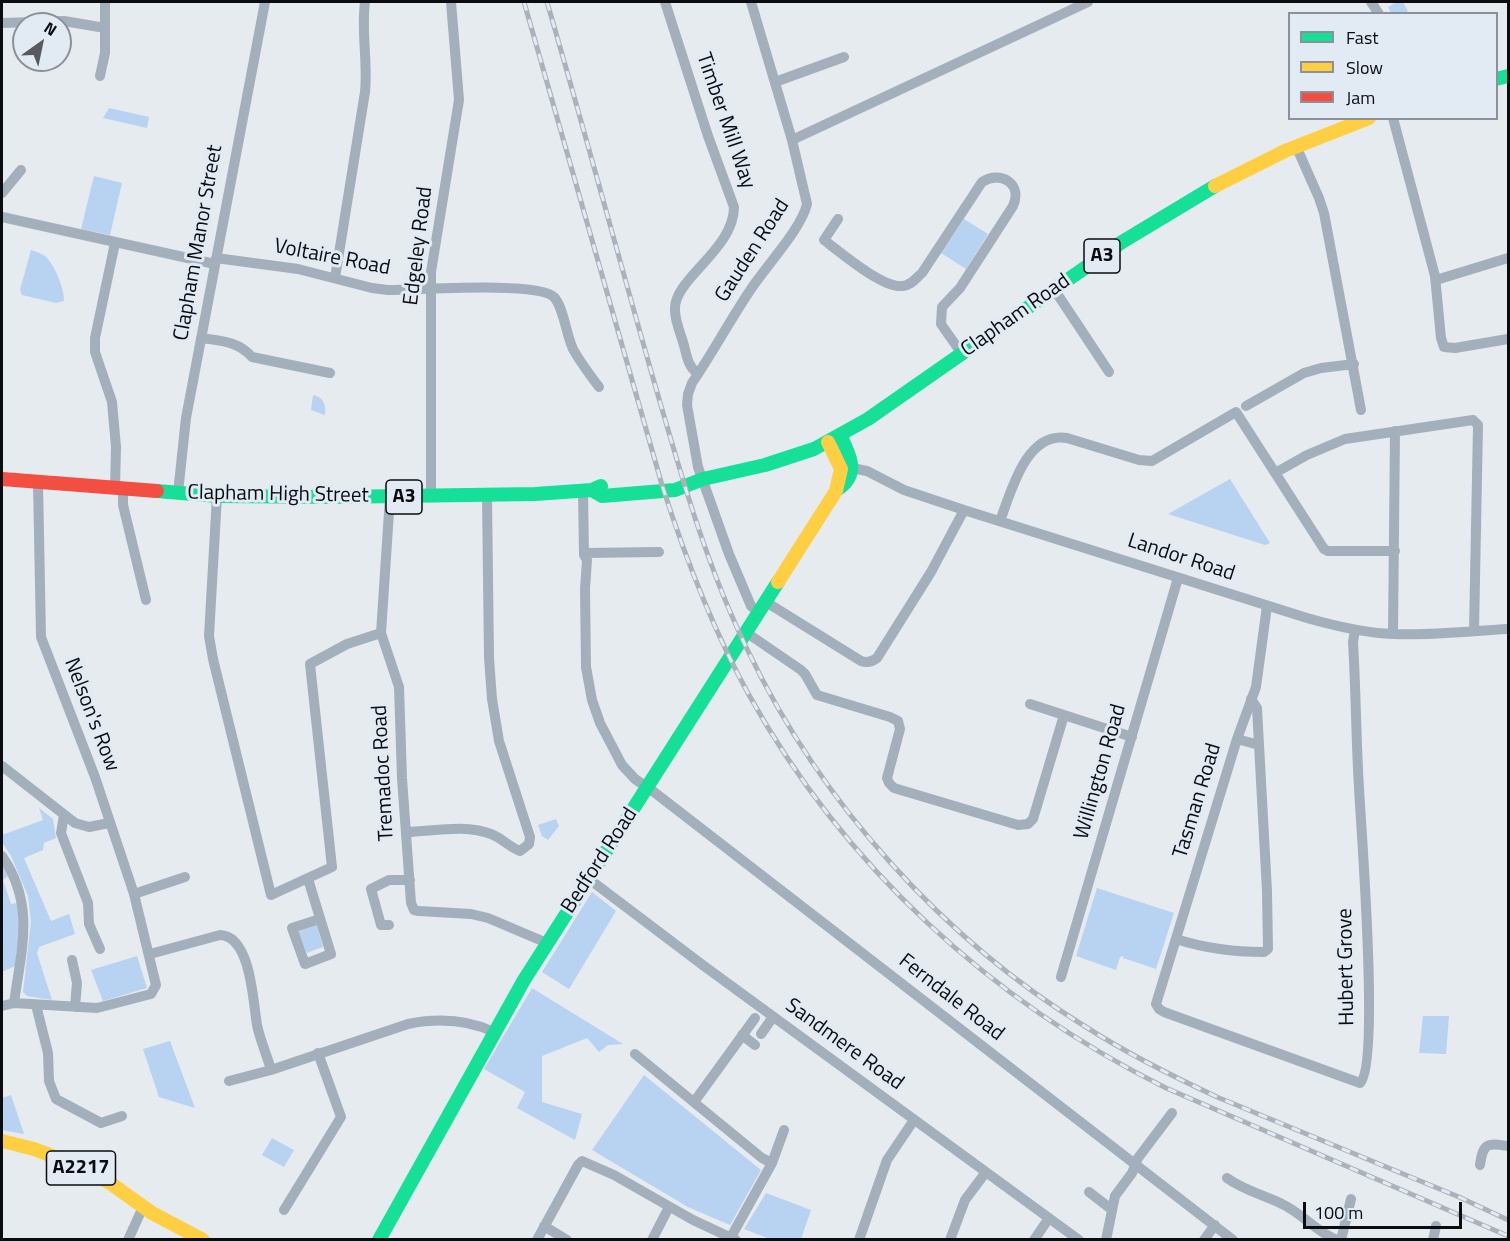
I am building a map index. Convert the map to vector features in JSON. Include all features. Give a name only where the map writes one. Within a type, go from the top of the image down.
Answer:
[{"type":"main road","name":"Clapham Road","points":[[834,438],[868,419],[1122,242],[1210,188],[1296,146],[1364,120]]},
{"type":"main road","name":"Clapham High Street","points":[[2,479],[217,496],[487,496],[588,490],[599,486],[648,480],[703,479],[800,455],[834,438]]},
{"type":"main road","points":[[834,438],[849,454],[852,468]]},
{"type":"main road","name":"Bedford Road","points":[[379,1239],[494,1032],[547,943],[836,491],[841,470],[834,438]]},
{"type":"main road","name":"Bedford Road","points":[[836,491],[845,484],[852,468]]},
{"type":"main road","name":"A2217","points":[[2,1141],[64,1160],[110,1183],[166,1221],[203,1239]]},
{"type":"street","points":[[100,76],[105,53],[105,2]]},
{"type":"street","name":"Clapham Manor Street","points":[[178,493],[186,418],[265,2]]},
{"type":"street","points":[[335,278],[365,92],[367,72],[363,15],[365,2]]},
{"type":"street","name":"Edgeley Road","points":[[431,496],[430,289],[435,235],[459,109],[459,77],[451,2]]},
{"type":"street","name":"Timber Mill Way","points":[[665,2],[708,136],[734,207],[734,216],[727,233],[702,267],[683,286],[675,303],[676,319],[690,369],[698,374]]},
{"type":"street","name":"Gauden Road","points":[[751,2],[807,198],[805,213],[749,291],[698,374],[688,393],[687,405],[698,467],[729,554],[751,606],[763,608]]},
{"type":"street","points":[[792,140],[1088,2]]},
{"type":"street","points":[[2,23],[55,21],[105,28]]},
{"type":"street","points":[[775,82],[844,57]]},
{"type":"street","points":[[1394,120],[1436,280],[1441,338],[1444,347],[1509,339]]},
{"type":"street","points":[[1296,146],[1324,213],[1361,410]]},
{"type":"street","points":[[2,193],[21,170]]},
{"type":"street","points":[[838,219],[824,240],[872,275],[899,286],[905,286],[922,273],[982,182],[990,177],[1000,177],[1011,184],[1016,192],[1013,206],[960,288],[942,307],[941,324],[962,354]]},
{"type":"street","name":"Voltaire Road","points":[[2,217],[115,243],[215,261],[298,269],[388,290],[510,289],[531,290],[552,295],[572,348],[599,387]]},
{"type":"street","points":[[115,243],[95,338],[95,352],[109,387],[119,489],[146,600]]},
{"type":"street","points":[[1436,280],[1509,258]]},
{"type":"street","points":[[1054,289],[1109,372]]},
{"type":"street","points":[[201,338],[234,343],[244,348],[252,357],[330,373]]},
{"type":"street","points":[[1246,406],[1313,369],[1354,364]]},
{"type":"street","points":[[1000,521],[1022,464],[1036,448],[1050,439],[1067,438],[1139,460],[1152,461],[1236,412],[1324,549],[1328,551],[1395,551]]},
{"type":"street","points":[[1275,473],[1337,441],[1473,420],[1478,425],[1474,631]]},
{"type":"street","points":[[1394,634],[1395,431]]},
{"type":"street","name":"Landor Road","points":[[852,468],[867,471],[904,490],[964,510],[1267,606],[1355,630],[1394,634],[1509,629]]},
{"type":"street","name":"Nelson's Row","points":[[2,1006],[14,1003],[97,1008],[151,994],[156,985],[134,894],[95,777],[41,637],[38,483]]},
{"type":"street","name":"Ferndale Road","points":[[588,490],[584,553],[587,560],[585,589],[589,687],[600,723],[614,752],[635,779],[1233,1239]]},
{"type":"street","points":[[217,496],[209,636],[271,895],[332,867],[310,664],[347,644],[381,633]]},
{"type":"street","points":[[407,832],[474,830],[498,837],[510,847],[520,851],[529,844],[530,837],[501,748],[492,699],[489,658],[487,496]]},
{"type":"street","name":"Tremadoc Road","points":[[390,497],[381,633],[399,687],[402,778],[411,903],[414,910],[471,914],[488,918],[547,943]]},
{"type":"street","points":[[763,608],[861,661],[873,660],[877,658],[931,572],[964,510]]},
{"type":"street","points":[[584,553],[659,552]]},
{"type":"street","name":"Willington Road","points":[[1061,977],[1178,578]]},
{"type":"street","name":"Tasman Road","points":[[1157,1006],[1259,670],[1267,606]]},
{"type":"street","name":"Hubert Grove","points":[[1157,1006],[1164,1012],[1358,1083],[1364,1080],[1369,1022],[1358,786],[1353,642],[1355,630]]},
{"type":"street","points":[[747,633],[801,670],[817,696],[898,721],[900,729],[887,778],[888,783],[894,788],[1018,825],[1028,824],[1034,819],[1064,715]]},
{"type":"street","points":[[1176,939],[1253,952],[1264,952],[1268,949],[1257,708],[1251,699]]},
{"type":"street","points":[[1030,704],[1132,737]]},
{"type":"street","points":[[1237,739],[1259,745]]},
{"type":"street","points":[[2,766],[75,823],[89,826],[109,823]]},
{"type":"street","points":[[64,815],[61,833],[88,903],[89,924],[100,949]]},
{"type":"street","points":[[2,856],[13,876],[24,908],[23,946],[14,1003]]},
{"type":"street","points":[[134,894],[185,877]]},
{"type":"street","points":[[308,879],[320,918],[331,954],[305,964],[292,928],[320,918]]},
{"type":"street","name":"Sandmere Road","points":[[589,879],[773,1017],[1079,1239]]},
{"type":"street","points":[[388,926],[381,925],[371,889],[389,880],[410,880]]},
{"type":"street","points":[[150,954],[220,935],[227,936],[236,943],[242,952],[252,988],[257,1026],[271,1070]]},
{"type":"street","points":[[72,960],[77,983],[75,1007]]},
{"type":"street","points":[[36,1005],[48,1053],[49,1081],[56,1099],[101,1123],[122,1116]]},
{"type":"street","points":[[761,1034],[773,1017]]},
{"type":"street","points":[[694,1102],[755,1018]]},
{"type":"street","points":[[229,1081],[271,1070],[408,1024],[428,1020],[443,1019],[463,1022],[494,1032]]},
{"type":"street","points":[[742,1035],[755,1045]]},
{"type":"street","points":[[284,1210],[341,1117],[318,1053]]},
{"type":"street","points":[[635,1054],[762,1158],[772,1162]]},
{"type":"street","points":[[1106,1239],[1115,1196],[1172,1113]]},
{"type":"street","points":[[859,1239],[887,1160],[914,1120]]},
{"type":"street","points":[[537,1239],[582,1161],[733,1238],[772,1162],[784,1130]]},
{"type":"street","points":[[1480,1164],[1486,1145],[1509,1146]]},
{"type":"street","points":[[950,1239],[965,1200],[986,1172]]},
{"type":"street","points":[[1227,1178],[1244,1188],[1284,1204],[1326,1235],[1339,1239],[1351,1198]]},
{"type":"street","points":[[1089,1192],[1111,1209]]},
{"type":"street","points":[[128,1239],[143,1207]]},
{"type":"street","points":[[652,1239],[669,1207]]},
{"type":"street","points":[[1034,1239],[1049,1218]]},
{"type":"street","points":[[544,1226],[567,1239]]},
{"type":"street","points":[[1204,1239],[1215,1226]]},
{"type":"street","points":[[1433,1239],[1436,1226]]},
{"type":"shaded area","points":[[1397,2],[1403,2],[1408,11],[1390,12],[1388,7]]},
{"type":"shaded area","points":[[109,108],[149,117],[147,128],[103,118]]},
{"type":"shaded area","points":[[94,176],[122,183],[110,235],[81,229]]},
{"type":"shaded area","points":[[964,219],[988,234],[966,269],[941,253]]},
{"type":"shaded area","points":[[31,250],[40,253],[51,263],[57,273],[64,301],[56,303],[22,295],[20,290]]},
{"type":"shaded area","points":[[313,395],[324,402],[325,415],[311,410]]},
{"type":"shaded area","points":[[1230,479],[1270,543],[1265,545],[1168,514]]},
{"type":"shaded area","points":[[39,808],[53,819],[56,838],[44,843],[43,850],[24,858],[51,921],[69,914],[75,934],[39,947],[37,953],[52,1000],[27,996],[23,992],[31,921],[28,896],[11,856],[2,842],[2,835],[43,820]]},
{"type":"shaded area","points":[[556,819],[559,826],[548,840],[542,836],[538,825]]},
{"type":"shaded area","points":[[2,865],[8,876],[3,880],[11,904],[18,903],[20,925],[15,966],[2,972]]},
{"type":"shaded area","points":[[1097,888],[1174,913],[1156,969],[1123,958],[1123,956],[1120,957],[1116,970],[1076,956]]},
{"type":"shaded area","points":[[592,892],[616,911],[569,989],[542,972]]},
{"type":"shaded area","points":[[317,925],[323,947],[307,953],[298,932]]},
{"type":"shaded area","points":[[137,956],[147,988],[103,1001],[91,970]]},
{"type":"shaded area","points":[[532,988],[623,1044],[608,1045],[599,1052],[587,1038],[542,1056],[542,1102],[582,1114],[575,1140],[517,1108],[525,1092],[484,1069]]},
{"type":"shaded area","points":[[1423,1016],[1449,1016],[1446,1054],[1419,1053]]},
{"type":"shaded area","points":[[170,1041],[195,1108],[159,1097],[143,1049]]},
{"type":"shaded area","points":[[644,1075],[761,1170],[730,1225],[688,1207],[592,1150]]},
{"type":"shaded area","points":[[11,1095],[24,1134],[2,1130],[2,1098]]},
{"type":"shaded area","points":[[272,1138],[294,1150],[284,1167],[262,1155]]},
{"type":"shaded area","points":[[766,1193],[811,1210],[801,1239],[770,1239],[744,1229]]},
{"type":"railway","points":[[524,2],[662,485],[680,539],[711,618],[749,695],[787,757],[830,816],[877,872],[928,923],[982,971],[1040,1014],[1102,1053],[1166,1088],[1508,1236]]},
{"type":"railway","points":[[547,2],[672,443],[718,583],[748,651],[778,707],[812,762],[849,814],[935,909],[983,952],[1033,992],[1102,1037],[1217,1097],[1459,1197],[1508,1220]]},
{"type":"traffic: fast","points":[[1498,78],[1508,76]]},
{"type":"traffic: fast","points":[[592,490],[602,496],[675,490],[703,479],[765,465],[814,449],[868,419],[1122,242],[1215,186]]},
{"type":"traffic: fast","points":[[838,489],[845,483],[851,471],[850,457],[840,435]]},
{"type":"traffic: fast","points":[[157,491],[217,496],[334,497],[535,494],[592,490],[601,486]]},
{"type":"traffic: fast","points":[[379,1240],[524,980],[778,582]]},
{"type":"traffic: slow","points":[[1215,186],[1285,151],[1364,120]]},
{"type":"traffic: slow","points":[[778,582],[836,491],[841,469],[828,442]]},
{"type":"traffic: slow","points":[[2,1141],[34,1149],[73,1164],[110,1183],[152,1213],[203,1240]]},
{"type":"traffic: jam","points":[[2,479],[157,491]]}]
